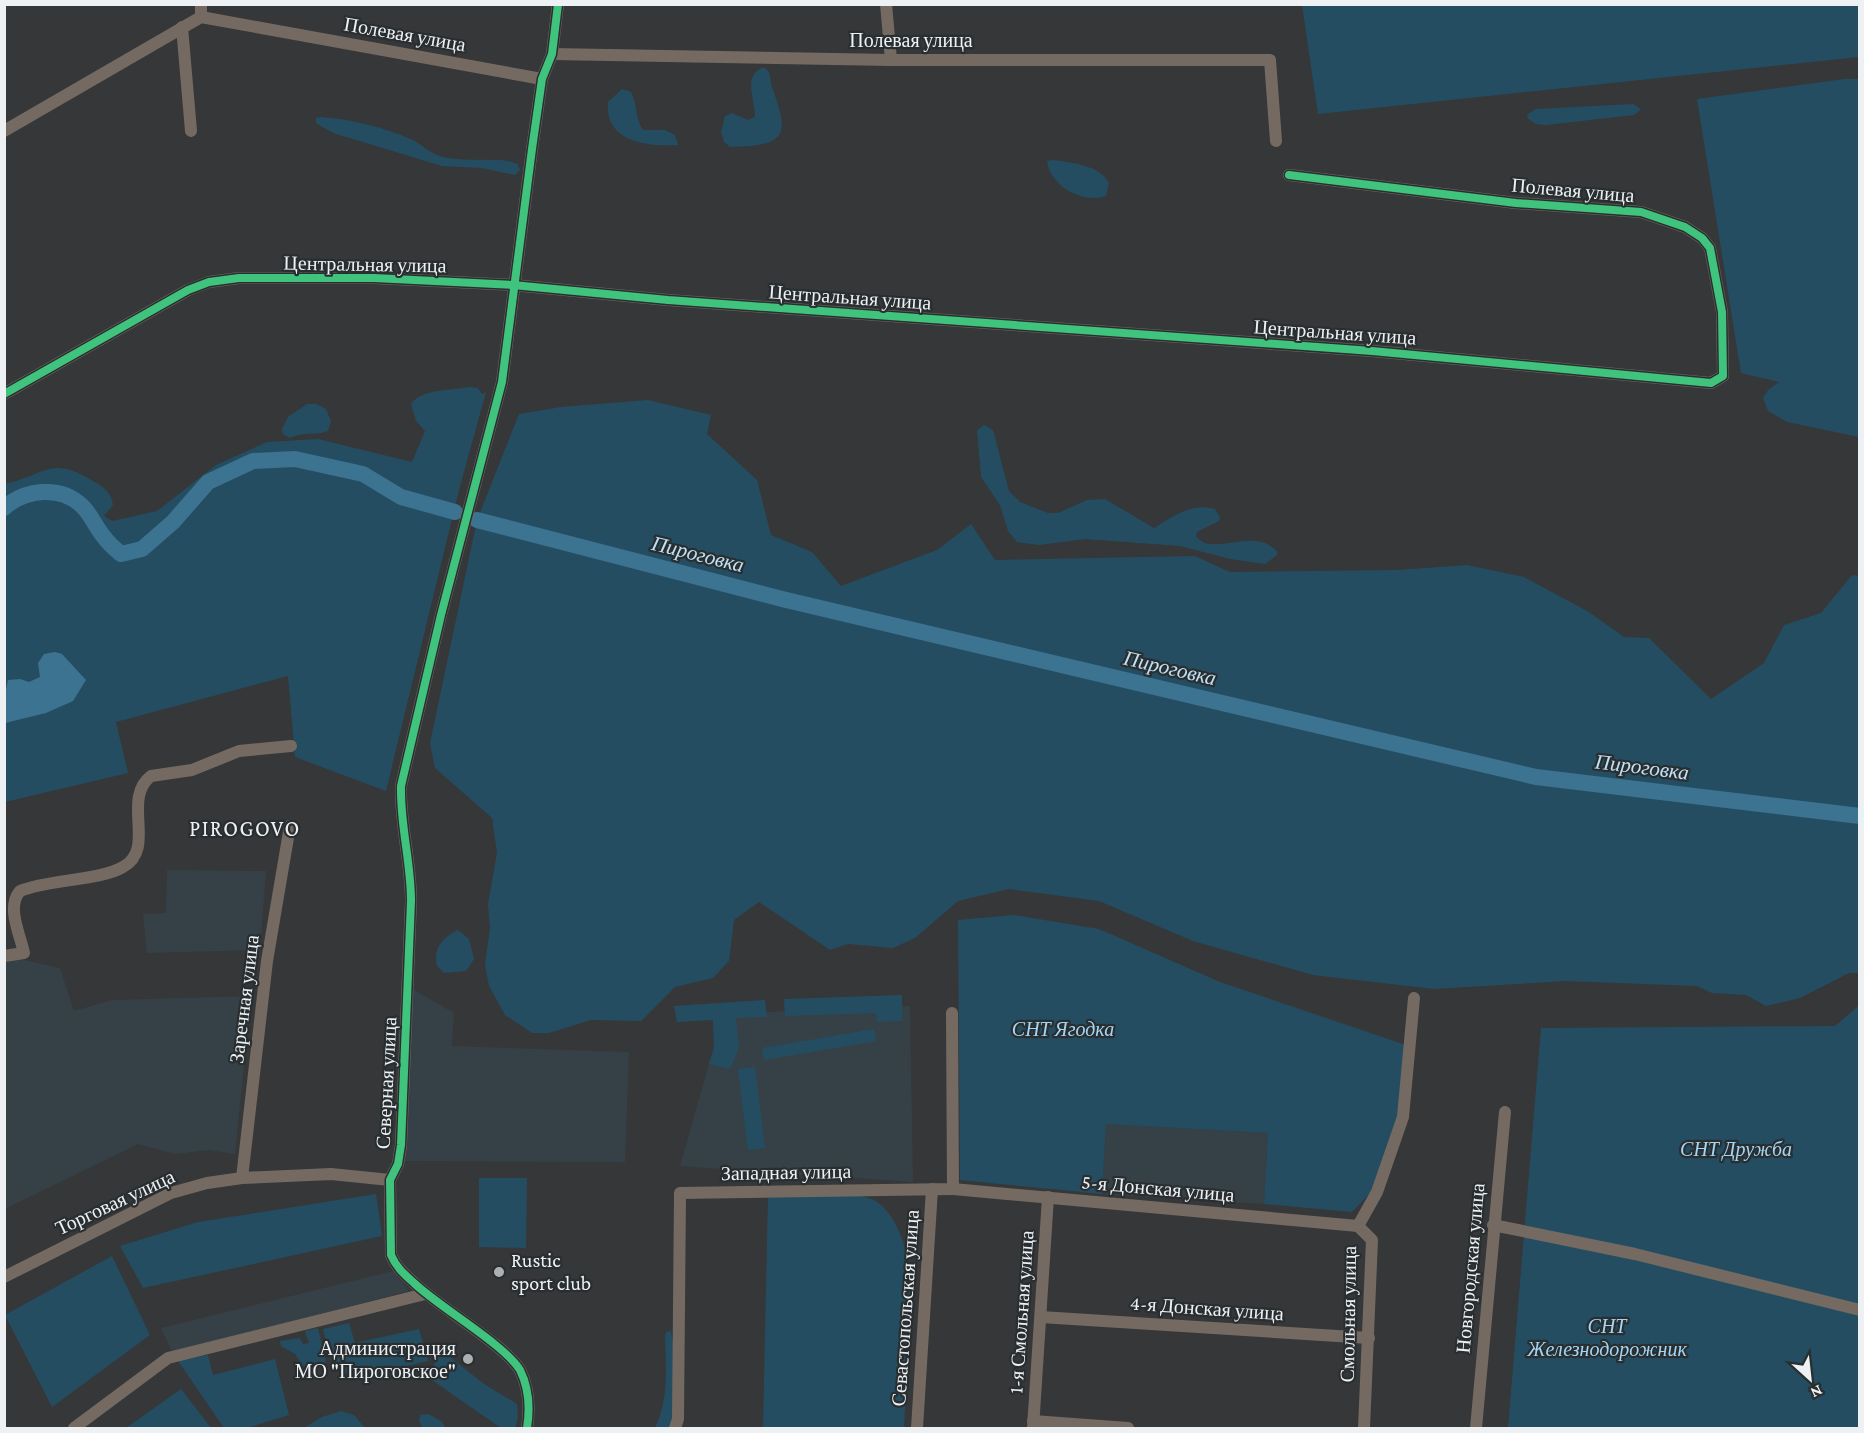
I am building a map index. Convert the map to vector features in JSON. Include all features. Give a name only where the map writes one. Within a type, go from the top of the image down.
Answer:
[{"type":"street","name":"Северная улица","points":[[527,1428],[529,1406],[526,1389],[516,1364],[425,1294],[395,1265],[392,1255],[390,1180],[398,1164],[401,1145],[411,901],[411,870],[400,805],[401,786],[441,615],[502,382],[513,285],[543,79],[552,54],[558,4]]},
{"type":"street","points":[[886,4],[891,60]]},
{"type":"street","name":"Полевая улица","points":[[4,131],[182,27],[201,11],[543,79]]},
{"type":"street","points":[[182,27],[191,131]]},
{"type":"street","name":"Полевая улица","points":[[552,54],[891,60],[1270,60],[1276,141]]},
{"type":"street","name":"Полевая улица","points":[[1289,175],[1516,203],[1641,212],[1685,227],[1702,238],[1710,248],[1722,312],[1725,372],[1720,380]]},
{"type":"street","name":"Центральная улица","points":[[4,394],[188,290],[209,282],[239,278],[374,278],[513,285],[691,302],[1372,351],[1711,383],[1720,380]]},
{"type":"street","points":[[4,956],[24,953],[13,908],[15,897],[20,891],[115,870],[133,859],[138,847],[138,793],[151,776],[192,770],[239,751],[291,747]]},
{"type":"street","name":"Заречная улица","points":[[242,1178],[267,962],[290,826]]},
{"type":"street","name":"Смольная улица","points":[[1364,1428],[1372,1240],[1358,1226],[1377,1192],[1403,1117],[1414,998]]},
{"type":"street","points":[[952,1013],[953,1189]]},
{"type":"street","name":"Новгородская улица","points":[[1476,1428],[1505,1112]]},
{"type":"street","name":"Торговая улица","points":[[4,1277],[171,1193],[207,1183],[242,1178],[331,1174],[390,1180]]},
{"type":"street","name":"Севастопольская улица","points":[[917,1428],[932,1189]]},
{"type":"street","name":"5-я Донская улица","points":[[953,1189],[1358,1226]]},
{"type":"street","name":"Западная улица","points":[[675,1428],[678,1419],[680,1193],[953,1189]]},
{"type":"street","name":"1-я Смольная улица","points":[[1033,1425],[1048,1197]]},
{"type":"street","points":[[1493,1225],[1635,1254],[1860,1310]]},
{"type":"street","points":[[74,1428],[168,1358],[425,1294]]},
{"type":"street","name":"4-я Донская улица","points":[[1041,1317],[1369,1338]]},
{"type":"street","points":[[1033,1425],[1128,1428]]},
{"type":"shaded area","points":[[55,652],[62,654],[86,680],[73,701],[46,713],[5,723],[5,694],[8,680],[20,679],[29,682],[40,677],[38,663],[44,654]]},
{"type":"shaded area","points":[[167,870],[266,871],[260,950],[147,953],[143,914],[166,913]]},
{"type":"shaded area","points":[[15,958],[60,968],[74,1011],[112,1000],[251,996],[235,1154],[209,1150],[175,1154],[138,1144],[5,1209],[5,962]]},
{"type":"shaded area","points":[[409,987],[454,1013],[452,1046],[629,1052],[625,1162],[398,1161]]},
{"type":"shaded area","points":[[910,1006],[913,1182],[680,1166],[723,1014]]},
{"type":"shaded area","points":[[1106,1124],[1268,1133],[1264,1204],[1102,1194]]},
{"type":"shaded area","points":[[393,1271],[409,1291],[172,1352],[161,1328]]},
{"type":"green space","points":[[1302,5],[1859,5],[1859,57],[1318,114]]},
{"type":"green space","points":[[763,67],[769,73],[778,104],[782,128],[779,136],[762,144],[730,147],[724,142],[721,132],[725,116],[732,113],[748,120],[755,117],[751,82],[757,71]]},
{"type":"green space","points":[[1844,79],[1860,79],[1859,437],[1787,422],[1768,411],[1763,398],[1768,390],[1779,382],[1741,373],[1697,99]]},
{"type":"green space","points":[[622,89],[631,92],[643,130],[665,130],[675,135],[678,145],[642,143],[620,134],[613,126],[608,102]]},
{"type":"green space","points":[[1633,104],[1641,109],[1634,115],[1546,125],[1536,124],[1527,118],[1528,114],[1536,109]]},
{"type":"green space","points":[[316,118],[366,124],[389,131],[411,139],[443,157],[509,161],[517,164],[520,170],[515,175],[481,168],[442,166],[333,133],[316,123]]},
{"type":"green space","points":[[1054,160],[1085,166],[1099,172],[1109,183],[1106,196],[1087,197],[1069,191],[1054,178],[1049,170],[1047,161]]},
{"type":"green space","points":[[470,387],[478,388],[482,394],[486,392],[459,490],[386,791],[295,757],[288,676],[116,722],[128,773],[5,802],[4,484],[48,469],[67,469],[79,473],[97,483],[111,497],[113,505],[104,516],[112,521],[157,511],[216,465],[267,442],[318,439],[412,462],[425,431],[416,421],[411,404],[422,395]]},
{"type":"green space","points":[[648,400],[711,415],[707,434],[757,480],[771,535],[812,552],[841,586],[937,550],[971,524],[995,560],[1195,556],[1230,572],[1398,570],[1467,565],[1524,577],[1589,612],[1624,637],[1649,638],[1711,699],[1764,663],[1784,625],[1821,613],[1852,575],[1859,576],[1859,973],[1849,973],[1800,998],[1766,1006],[1746,995],[1712,993],[1697,986],[1565,981],[1434,989],[1313,975],[1193,941],[1099,901],[1009,889],[958,901],[915,938],[893,948],[848,944],[830,950],[759,902],[734,920],[729,961],[713,978],[675,987],[641,1021],[591,1020],[549,1033],[532,1033],[505,1015],[489,986],[485,965],[490,928],[488,904],[497,853],[492,818],[435,768],[430,743],[477,520],[519,414],[561,407]]},
{"type":"green space","points":[[307,404],[316,404],[326,409],[331,421],[328,431],[290,438],[283,434],[282,429],[288,417]]},
{"type":"green space","points":[[984,425],[993,430],[1009,491],[1020,502],[1048,513],[1058,513],[1087,500],[1105,499],[1154,528],[1191,509],[1207,507],[1215,509],[1220,517],[1219,521],[1197,532],[1196,537],[1204,543],[1260,542],[1277,551],[1277,555],[1265,564],[1230,559],[1180,546],[1085,539],[1039,545],[1017,542],[1008,531],[1000,505],[981,477],[977,430]]},
{"type":"green space","name":"СНТ Ягодка","points":[[1014,915],[1099,929],[1220,982],[1406,1045],[1397,1121],[1374,1189],[1352,1212],[1264,1204],[1268,1133],[1106,1124],[1102,1194],[960,1180],[958,920]]},
{"type":"green space","points":[[458,930],[469,939],[474,959],[466,971],[444,973],[437,966],[436,954],[443,940]]},
{"type":"green space","points":[[902,995],[902,1021],[877,1022],[876,1013],[785,1016],[784,999]]},
{"type":"green space","points":[[765,1000],[767,1017],[736,1018],[739,1048],[730,1069],[709,1064],[714,1049],[713,1020],[677,1022],[674,1006]]},
{"type":"green space","points":[[1859,1007],[1859,1428],[1508,1428],[1541,1028],[1835,1026]]},
{"type":"green space","points":[[874,1029],[876,1041],[764,1060],[762,1048]]},
{"type":"green space","points":[[755,1067],[765,1148],[748,1150],[738,1069]]},
{"type":"green space","points":[[479,1178],[527,1178],[526,1248],[479,1247]]},
{"type":"green space","points":[[376,1194],[382,1236],[143,1288],[120,1246],[198,1222]]},
{"type":"green space","points":[[830,1194],[865,1197],[876,1201],[893,1219],[904,1244],[911,1281],[904,1428],[763,1428],[768,1195]]},
{"type":"green space","points":[[112,1256],[150,1335],[52,1407],[5,1315]]},
{"type":"green space","points":[[349,1323],[355,1343],[419,1329],[428,1361],[353,1379],[330,1358],[323,1329]]},
{"type":"green space","points":[[318,1328],[326,1362],[303,1366],[295,1354],[281,1346],[280,1341],[300,1338],[303,1344],[309,1343],[305,1331]]},
{"type":"green space","points":[[671,1331],[675,1366],[674,1406],[669,1428],[655,1428],[665,1395],[665,1337],[666,1332]]},
{"type":"green space","points":[[440,1349],[484,1384],[517,1404],[518,1417],[515,1428],[501,1428],[429,1378]]},
{"type":"green space","points":[[208,1355],[213,1375],[275,1359],[289,1415],[247,1428],[224,1428],[178,1361]]},
{"type":"green space","points":[[181,1389],[211,1428],[126,1428]]},
{"type":"green space","points":[[341,1411],[354,1415],[365,1428],[304,1428],[322,1417]]},
{"type":"green space","points":[[429,1414],[442,1422],[445,1428],[422,1428],[420,1415]]},
{"type":"waterway","name":"Пироговка","points":[[4,508],[32,493],[54,492],[64,495],[85,509],[106,539],[121,554],[142,549],[173,522],[208,482],[253,461],[295,459],[363,474],[401,497],[455,512]]},
{"type":"waterway","name":"Пироговка","points":[[477,520],[782,599],[1536,777],[1860,816]]},
{"type":"cycle path","points":[[527,1428],[527,1391],[520,1370],[501,1349],[425,1293],[398,1267],[393,1259],[391,1255],[390,1180],[398,1164],[401,1145],[411,901],[401,786],[441,615],[502,382],[542,79],[552,54],[558,4]]},
{"type":"cycle path","points":[[4,394],[188,290],[209,282],[239,278],[374,278],[513,285],[668,300],[1372,351],[1711,383],[1723,376],[1722,312],[1710,248],[1702,238],[1685,227],[1641,212],[1516,203],[1289,175]]},
{"type":"place","name":"Rustic sport club","points":[[499,1272]]},
{"type":"place","name":"Администрация МО \"Пироговское\"","points":[[468,1359]]},
{"type":"district","name":"PIROGOVO","points":[[245,828]]},
{"type":"park label","name":"СНТ Дружба","points":[[1736,1149]]},
{"type":"park label","name":"СНТ Железнодорожник","points":[[1607,1338]]}]
